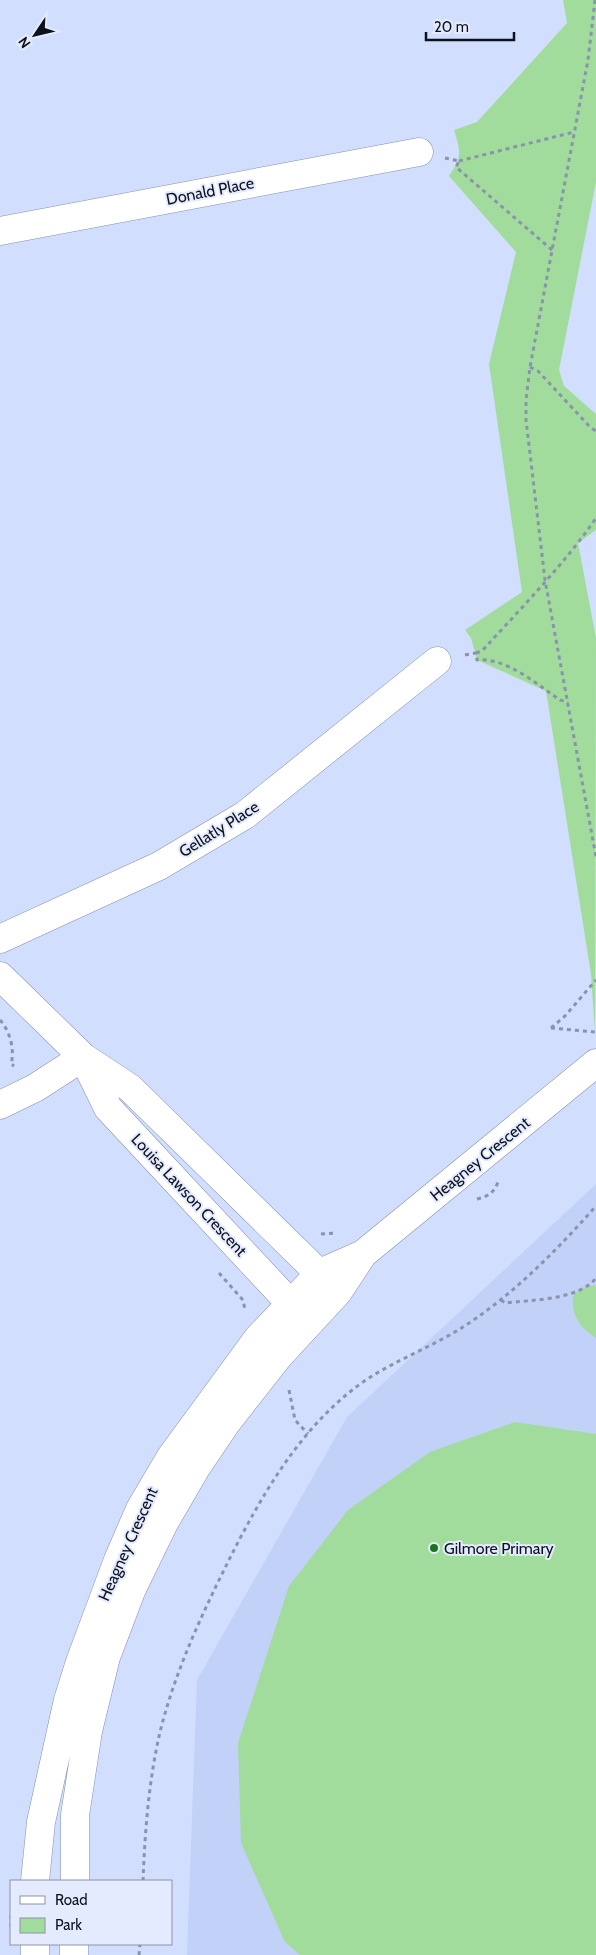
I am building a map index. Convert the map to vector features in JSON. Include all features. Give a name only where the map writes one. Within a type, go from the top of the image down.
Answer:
[{"type":"street","name":"Donald Place","points":[[0,231],[419,152]]},
{"type":"street","name":"Gellatly Place","points":[[0,939],[159,866],[245,815],[437,661]]},
{"type":"street","name":"Louisa Lawson Crescent","points":[[0,976],[83,1057],[130,1088],[329,1282]]},
{"type":"street","name":"Louisa Lawson Crescent","points":[[83,1057],[108,1108],[290,1304],[309,1322]]},
{"type":"street","points":[[0,1105],[35,1088],[83,1057]]},
{"type":"street","name":"Heagney Crescent","points":[[75,1880],[75,1815],[88,1731],[95,1654],[118,1560],[140,1509],[170,1458],[258,1338],[290,1304],[329,1282],[596,1064]]},
{"type":"street","name":"Heagney Crescent","points":[[35,1880],[44,1810],[68,1700],[131,1592],[164,1523],[196,1468],[227,1422],[278,1357],[309,1322],[329,1282]]},
{"type":"street","points":[[44,1810],[75,1815]]},
{"type":"path","points":[[595,0],[588,60],[530,367],[526,400],[526,420],[546,580],[596,857]]},
{"type":"path","points":[[419,152],[459,161],[574,132]]},
{"type":"path","points":[[459,161],[456,167],[552,250]]},
{"type":"path","points":[[530,367],[538,371],[590,427],[596,431]]},
{"type":"path","points":[[437,661],[482,651],[582,538],[596,518]]},
{"type":"path","points":[[476,653],[477,660],[486,659],[507,665],[560,700],[568,702]]},
{"type":"path","points":[[596,980],[565,1016],[550,1028],[596,1032]]},
{"type":"path","points":[[0,1020],[6,1026],[14,1055],[11,1064],[35,1088]]},
{"type":"path","points":[[588,1038],[596,1032]]},
{"type":"path","points":[[474,1200],[494,1192],[503,1172]]},
{"type":"path","points":[[143,1880],[154,1760],[174,1684],[195,1630],[238,1541],[273,1482],[308,1434],[353,1389],[372,1376],[463,1327],[501,1300],[563,1244],[596,1206]]},
{"type":"path","points":[[319,1234],[341,1231]]},
{"type":"path","points":[[214,1267],[243,1300],[244,1317]]},
{"type":"path","points":[[501,1300],[505,1303],[575,1293],[593,1282],[596,1278]]},
{"type":"path","points":[[289,1386],[295,1420],[308,1434]]},
{"type":"shaded area","name":"Gilmore Primary","points":[[596,1184],[596,1955],[187,1955],[197,1680],[347,1417]]},
{"type":"green space","points":[[563,0],[596,0],[596,182],[559,370],[564,386],[596,414],[596,530],[578,543],[596,638],[595,1032],[591,974],[546,691],[477,660],[471,638],[465,630],[522,592],[489,364],[516,252],[449,176],[459,154],[454,130],[477,122],[567,23]]},
{"type":"green space","points":[[596,1285],[596,1338],[585,1330],[577,1319],[573,1301],[574,1294],[585,1287]]},
{"type":"green space","name":"Gilmore Primary","points":[[515,1422],[596,1434],[596,1955],[300,1955],[285,1942],[241,1843],[238,1743],[289,1586],[348,1510],[430,1452]]},
{"type":"place","name":"Gilmore Primary","points":[[434,1548]]}]
